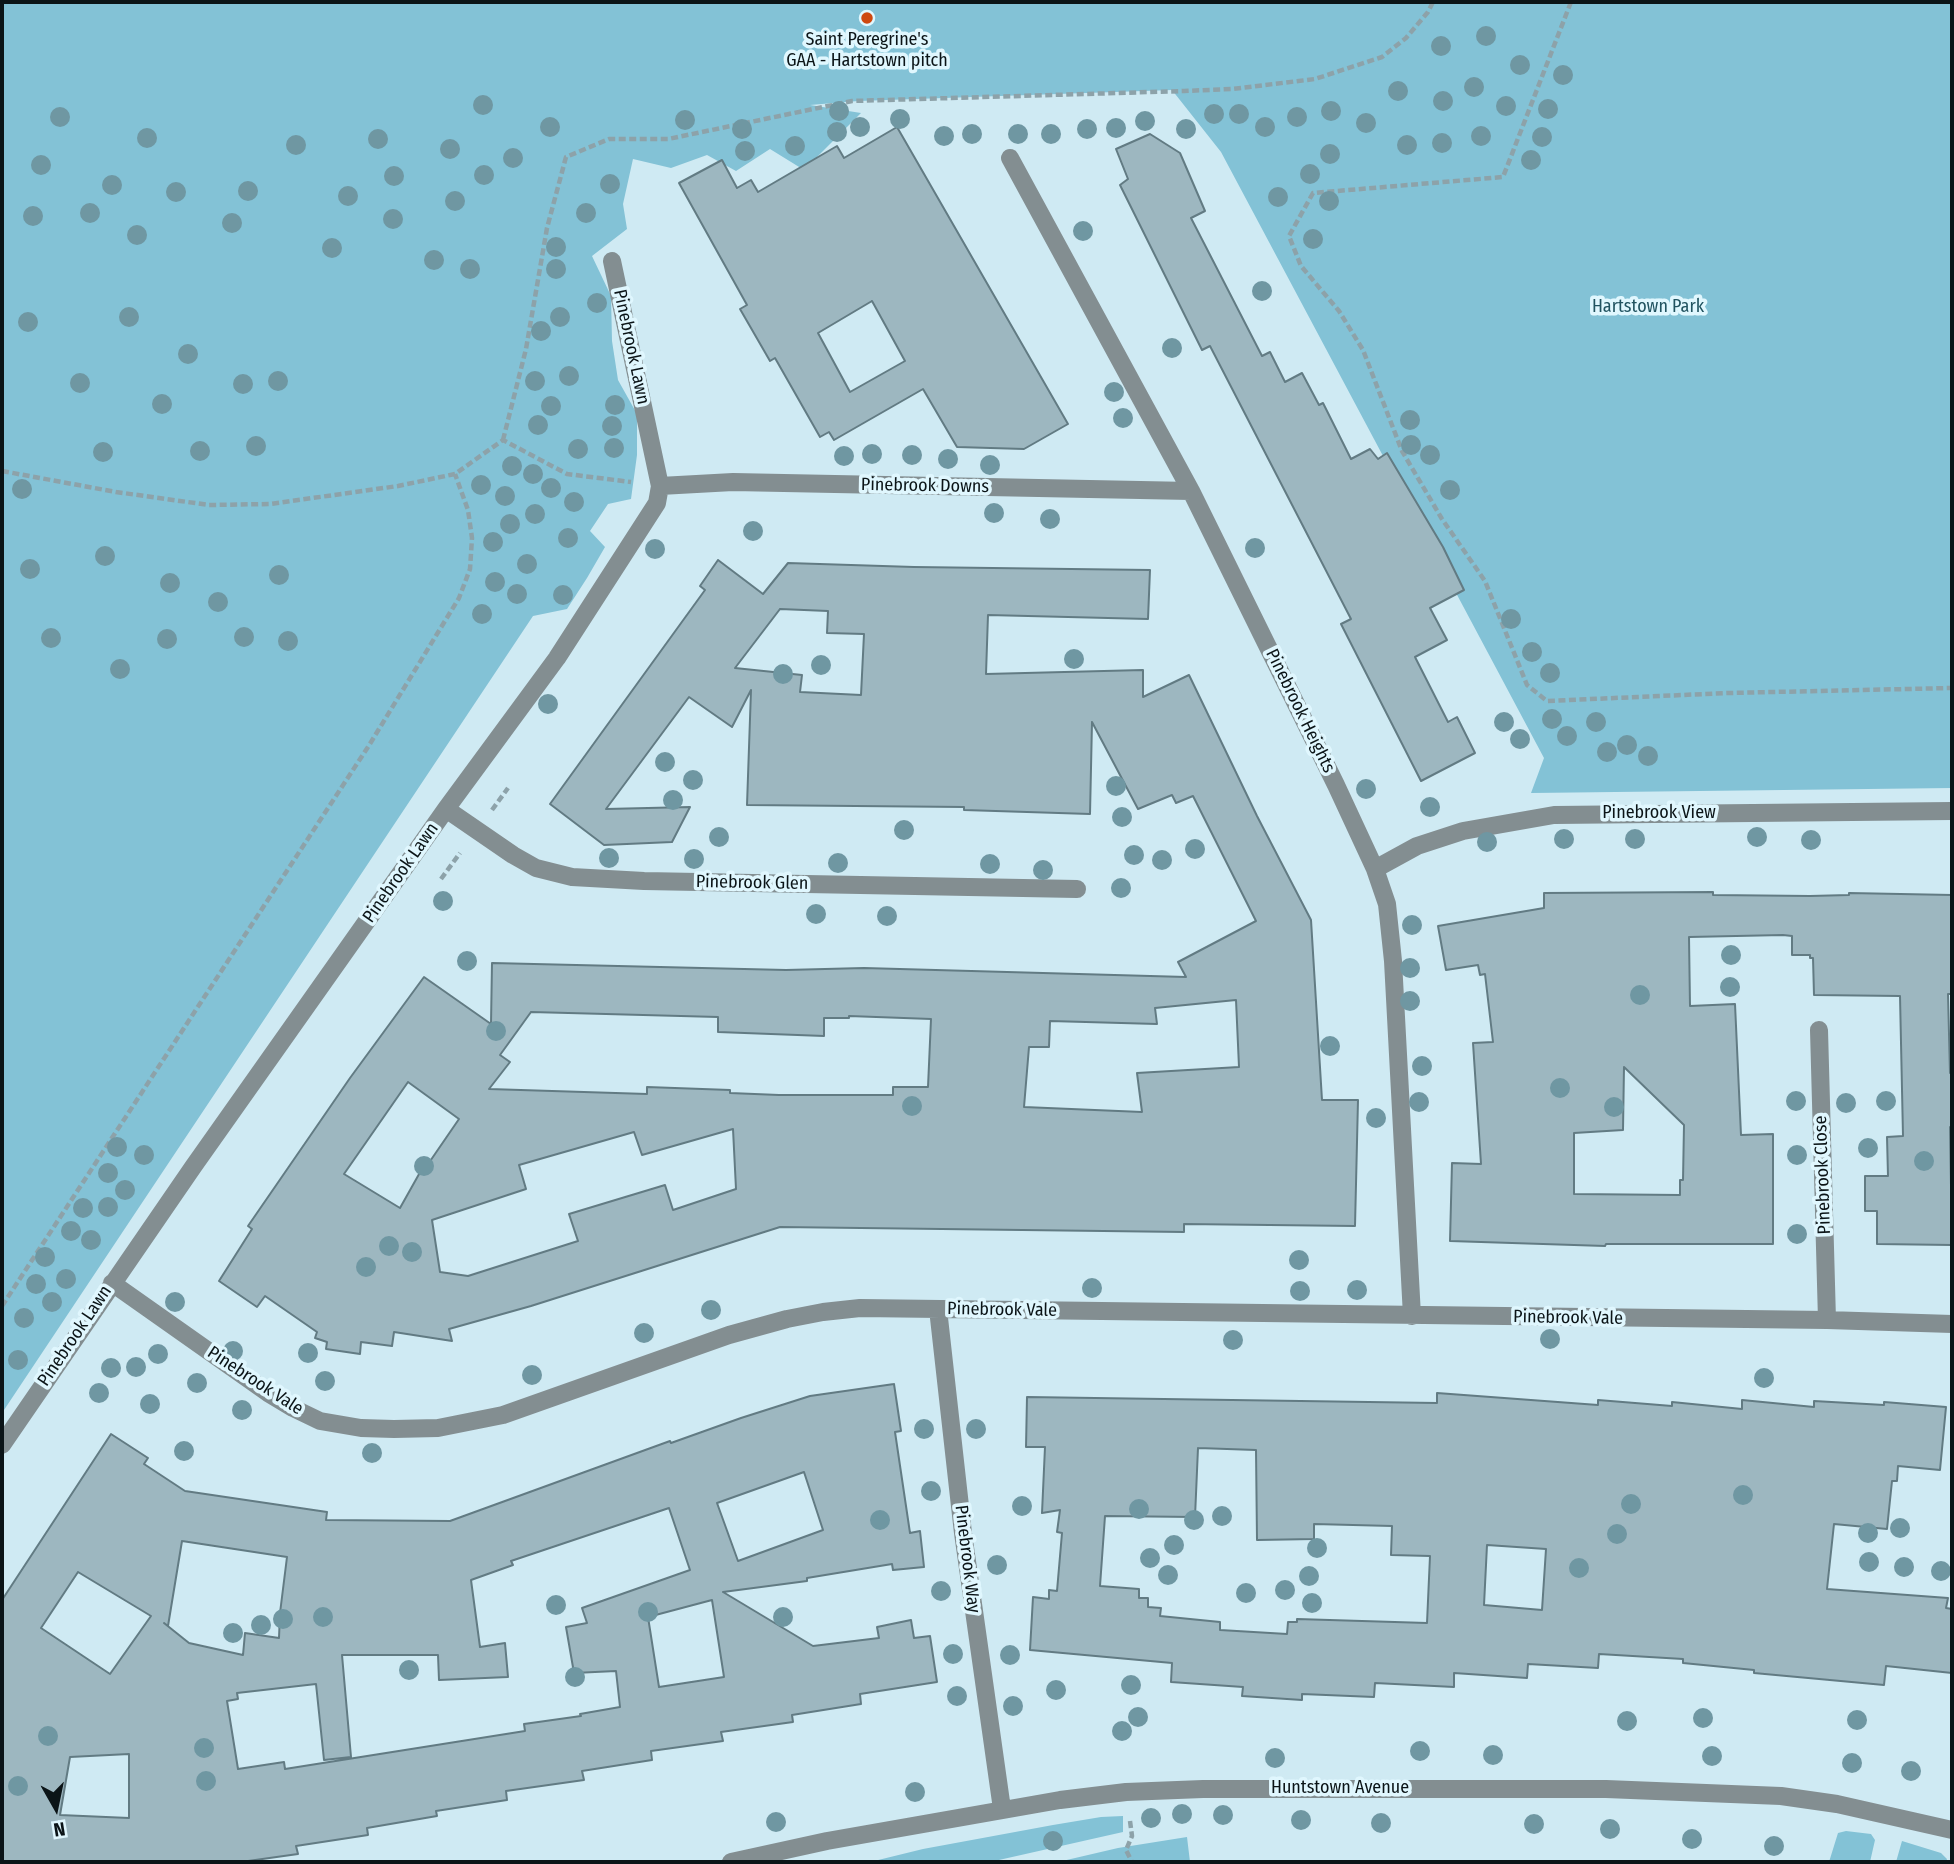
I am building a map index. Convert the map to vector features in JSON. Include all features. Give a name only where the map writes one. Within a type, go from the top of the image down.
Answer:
[{"type":"street","name":"Pinebrook Heights","points":[[1010,158],[1191,491],[1375,869],[1387,904],[1393,961],[1412,1317]]},
{"type":"street","name":"Pinebrook Lawn","points":[[2,1444],[111,1283],[446,809],[557,658],[657,503],[660,486],[612,261]]},
{"type":"street","name":"Pinebrook Downs","points":[[660,486],[733,482],[1191,491]]},
{"type":"street","name":"Pinebrook Glen","points":[[446,809],[536,868],[572,877],[644,881],[1077,889]]},
{"type":"street","name":"Pinebrook View","points":[[1375,869],[1417,846],[1463,831],[1554,814],[1952,811]]},
{"type":"street","name":"Pinebrook Close","points":[[1819,1030],[1827,1320]]},
{"type":"street","name":"Pinebrook Vale","points":[[111,1283],[293,1408],[320,1421],[361,1428],[394,1429],[438,1428],[503,1415],[704,1343],[787,1319],[853,1309],[1827,1320],[1952,1324]]},
{"type":"street","name":"Pinebrook Way","points":[[938,1309],[963,1534],[1002,1809]]},
{"type":"street","name":"Huntstown Avenue","points":[[731,1862],[827,1841],[1002,1809],[1126,1792],[1239,1788],[1606,1788],[1759,1795],[1822,1801],[1952,1830]]},
{"type":"path","points":[[2,471],[116,492],[209,505],[270,504],[321,498],[455,474],[503,440],[526,349],[547,228],[566,157],[609,139],[668,139],[852,101],[1184,92],[1315,79],[1382,57],[1406,38],[1433,2]]},
{"type":"path","points":[[1571,2],[1503,177],[1313,193],[1289,236],[1301,266],[1339,311],[1363,350],[1402,451],[1442,519],[1485,582],[1527,684],[1547,701],[1728,693],[1952,688]]},
{"type":"path","points":[[503,440],[567,474],[660,486]]},
{"type":"path","points":[[2,1306],[368,747],[459,598],[470,569],[472,538],[468,510],[455,474]]},
{"type":"path","points":[[1126,1792],[1132,1836],[1126,1850],[1132,1862]]},
{"type":"green space","name":"Hartstown Park","points":[[2,2],[1952,2],[1952,788],[1531,793],[1544,758],[1221,152],[1172,90],[810,105],[861,113],[804,170],[770,149],[736,171],[707,155],[671,168],[633,159],[623,204],[627,229],[592,256],[611,296],[612,341],[618,380],[637,414],[637,455],[631,499],[608,504],[590,531],[605,547],[567,609],[533,616],[2,1413]]},
{"type":"green space","points":[[1123,1816],[1123,1832],[990,1862],[870,1862],[923,1849],[1053,1825]]},
{"type":"green space","points":[[1846,1831],[1871,1834],[1875,1840],[1870,1862],[1829,1862],[1838,1833]]},
{"type":"green space","points":[[1187,1837],[1190,1862],[1058,1862],[1118,1848]]},
{"type":"green space","points":[[1902,1841],[1941,1853],[1947,1859],[1946,1862],[1896,1862]]},
{"type":"building","points":[[897,127],[1068,424],[1024,449],[957,447],[923,389],[834,440],[829,432],[820,437],[775,358],[770,361],[740,309],[747,305],[679,183],[722,160],[737,188],[751,180],[758,192],[837,146],[844,158]],"holes":[[[872,301],[905,361],[850,392],[818,333]]]},
{"type":"building","points":[[1150,134],[1180,153],[1205,211],[1191,218],[1262,356],[1270,352],[1285,382],[1302,373],[1319,405],[1323,403],[1351,459],[1370,449],[1378,459],[1387,453],[1443,547],[1464,590],[1430,608],[1447,640],[1415,657],[1448,722],[1457,717],[1475,753],[1421,781],[1341,624],[1351,619],[1210,346],[1202,350],[1120,185],[1128,179],[1116,149]]},
{"type":"building","points":[[718,560],[763,594],[788,563],[1150,570],[1148,619],[988,615],[986,674],[1143,670],[1143,697],[1189,675],[1311,920],[1322,1100],[1358,1100],[1355,1226],[1184,1224],[1184,1232],[780,1227],[531,1306],[449,1329],[452,1341],[394,1332],[392,1346],[361,1342],[360,1354],[326,1349],[327,1342],[315,1338],[317,1332],[265,1296],[257,1307],[219,1281],[252,1229],[248,1226],[350,1078],[424,977],[491,1024],[492,963],[786,970],[864,968],[1186,977],[1178,962],[1256,921],[1193,796],[1176,803],[1172,795],[1138,809],[1092,722],[1090,814],[964,810],[964,807],[747,805],[751,690],[732,727],[689,697],[606,809],[690,807],[672,842],[604,845],[550,804],[705,590],[700,586]],"holes":[[[780,609],[828,611],[827,633],[864,634],[861,695],[800,692],[802,675],[735,668]],[[1236,1000],[1239,1067],[1137,1073],[1142,1112],[1024,1107],[1029,1047],[1049,1047],[1050,1021],[1157,1024],[1155,1008]],[[531,1012],[718,1017],[718,1032],[824,1036],[824,1018],[849,1016],[931,1019],[928,1087],[893,1087],[893,1095],[779,1095],[647,1087],[647,1094],[489,1089],[510,1062],[500,1055]],[[408,1082],[459,1119],[424,1170],[423,1167],[400,1208],[344,1174]],[[733,1129],[736,1189],[673,1210],[665,1185],[569,1214],[578,1241],[468,1276],[440,1272],[432,1220],[526,1189],[519,1165],[634,1132],[642,1155]]]},
{"type":"building","points":[[1544,893],[1952,895],[1952,994],[1948,994],[1952,1073],[1952,1245],[1877,1244],[1877,1211],[1865,1211],[1865,1176],[1888,1176],[1887,1137],[1903,1136],[1900,996],[1814,995],[1813,958],[1810,958],[1810,955],[1792,955],[1792,936],[1783,935],[1689,937],[1690,1006],[1735,1004],[1741,1135],[1773,1134],[1773,1244],[1605,1246],[1450,1241],[1452,1163],[1481,1164],[1473,1043],[1493,1042],[1485,974],[1480,975],[1478,965],[1446,970],[1438,926],[1544,908]],"holes":[[[1624,1067],[1684,1125],[1683,1180],[1680,1180],[1680,1195],[1574,1194],[1574,1133],[1623,1130]]]},
{"type":"building","points":[[894,1384],[901,1431],[895,1432],[910,1533],[920,1531],[924,1567],[893,1570],[892,1564],[807,1578],[807,1581],[723,1592],[813,1646],[879,1638],[877,1627],[911,1620],[914,1638],[930,1636],[937,1682],[860,1694],[861,1704],[792,1715],[793,1722],[721,1732],[723,1741],[651,1751],[652,1760],[582,1771],[584,1780],[506,1791],[507,1800],[436,1811],[437,1816],[367,1828],[368,1835],[296,1846],[298,1854],[241,1862],[2,1862],[2,1600],[111,1434],[148,1458],[144,1464],[185,1491],[327,1512],[326,1520],[450,1521],[670,1441],[671,1443],[810,1396]],"holes":[[[804,1472],[823,1530],[738,1561],[717,1503]],[[669,1508],[690,1570],[582,1608],[587,1623],[566,1627],[574,1673],[616,1671],[620,1707],[524,1724],[525,1731],[285,1769],[284,1762],[238,1769],[227,1701],[238,1699],[237,1693],[316,1684],[324,1760],[351,1757],[342,1655],[438,1655],[439,1680],[508,1677],[505,1643],[480,1647],[471,1580],[513,1565],[511,1561]],[[182,1541],[287,1557],[279,1638],[245,1633],[243,1655],[189,1643],[164,1623],[168,1626]],[[78,1572],[151,1616],[110,1674],[41,1628]],[[712,1600],[724,1677],[659,1687],[648,1617]],[[129,1754],[129,1818],[60,1815],[70,1757]]]},
{"type":"building","points":[[1437,1393],[1598,1405],[1598,1400],[1672,1406],[1672,1402],[1742,1409],[1742,1400],[1814,1407],[1814,1401],[1884,1405],[1884,1402],[1946,1407],[1940,1470],[1898,1466],[1897,1481],[1892,1481],[1887,1529],[1834,1524],[1827,1589],[1948,1598],[1946,1608],[1952,1609],[1952,1673],[1886,1666],[1884,1685],[1754,1673],[1754,1670],[1683,1663],[1683,1659],[1599,1654],[1598,1668],[1528,1664],[1527,1678],[1454,1673],[1454,1687],[1375,1683],[1374,1697],[1302,1694],[1302,1700],[1242,1696],[1243,1687],[1171,1682],[1172,1663],[1030,1650],[1033,1597],[1049,1599],[1049,1590],[1057,1591],[1062,1533],[1057,1532],[1060,1510],[1042,1513],[1045,1447],[1026,1447],[1027,1397],[1437,1403]],"holes":[[[1198,1448],[1256,1450],[1257,1540],[1314,1539],[1314,1524],[1392,1526],[1391,1555],[1430,1556],[1427,1623],[1297,1619],[1297,1622],[1288,1622],[1287,1634],[1220,1630],[1220,1622],[1160,1616],[1161,1608],[1148,1607],[1148,1598],[1139,1598],[1139,1589],[1100,1586],[1105,1516],[1195,1517]],[[1487,1545],[1546,1549],[1542,1610],[1484,1605]]]},
{"type":"place","name":"Saint Peregrine's GAA - Hartstown pitch","points":[[867,18]]}]
